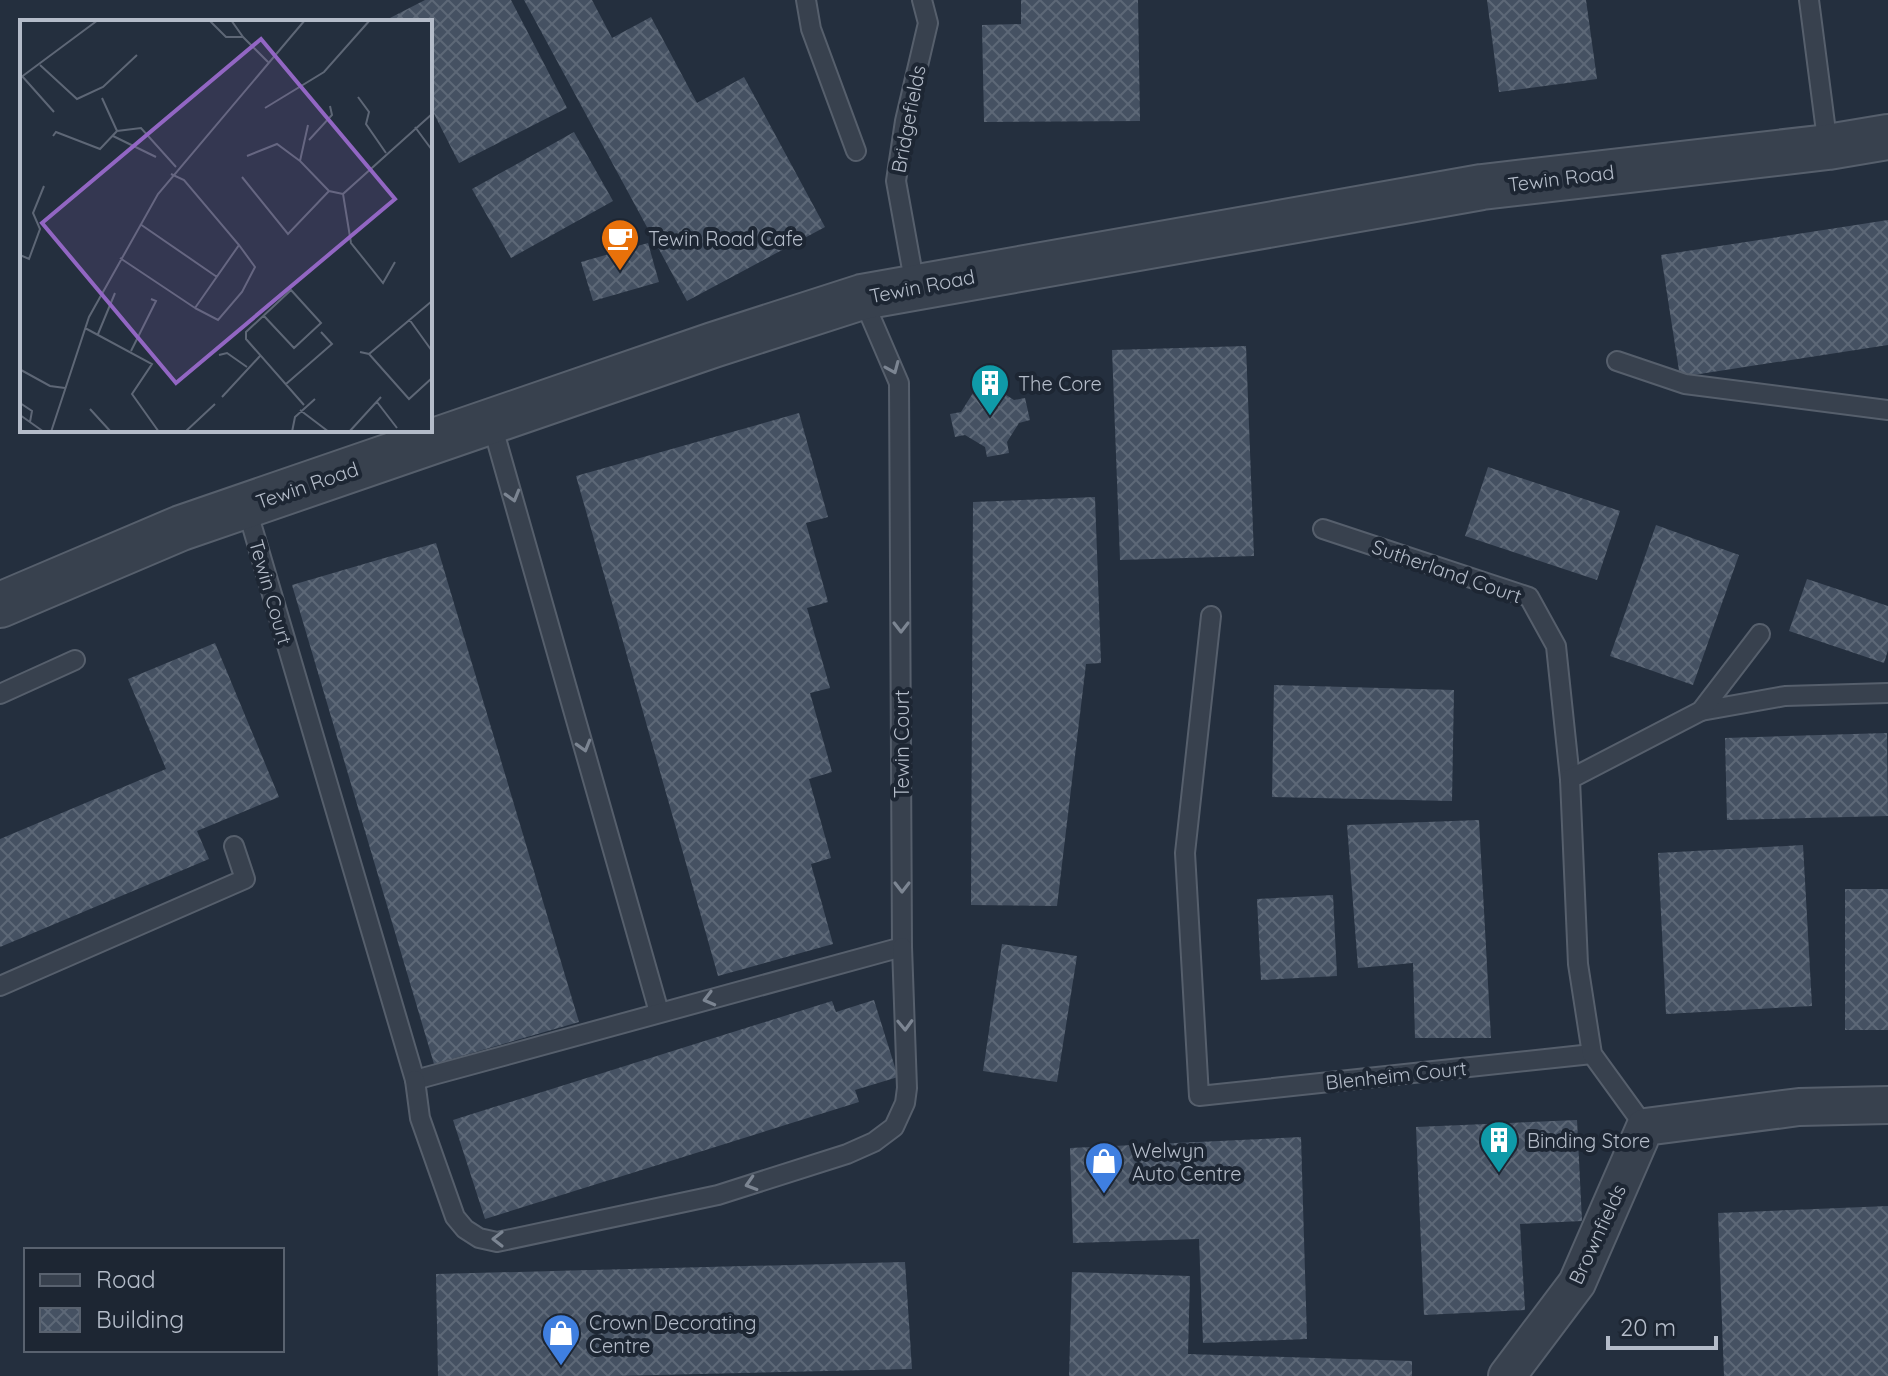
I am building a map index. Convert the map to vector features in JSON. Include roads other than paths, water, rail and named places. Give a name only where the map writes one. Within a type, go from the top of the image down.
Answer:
[{"type":"street","name":"Tewin Road","points":[[0,605],[181,528],[713,345],[862,297],[1482,187],[1828,147],[1888,137]]},
{"type":"street","points":[[1645,1127],[1799,1107],[1888,1105]]},
{"type":"street","name":"Brownfields","points":[[1507,1376],[1577,1283],[1645,1127]]},
{"type":"lane","points":[[806,0],[811,29],[856,151]]},
{"type":"lane","name":"Bridgefields","points":[[915,286],[896,181],[905,121],[928,23],[922,0]]},
{"type":"lane","points":[[1809,0],[1828,147]]},
{"type":"lane","name":"Tewin Court","points":[[246,506],[415,1080],[420,1118],[450,1206],[465,1229],[479,1238],[497,1242],[718,1195],[847,1154],[874,1142],[894,1127],[905,1103],[907,1088],[902,947],[899,383],[862,297]]},
{"type":"lane","points":[[1617,361],[1685,384],[1888,410]]},
{"type":"lane","points":[[491,421],[659,1012]]},
{"type":"lane","name":"Sutherland Court","points":[[1323,529],[1529,597],[1556,646],[1570,779],[1578,964],[1592,1054],[1645,1127]]},
{"type":"lane","name":"Blenheim Court","points":[[1211,616],[1185,853],[1199,1096],[1592,1054]]},
{"type":"lane","points":[[1701,711],[1760,634]]},
{"type":"lane","points":[[0,694],[75,660]]},
{"type":"lane","points":[[1570,779],[1701,711],[1785,696],[1888,693]]},
{"type":"lane","points":[[0,986],[245,879],[234,846]]},
{"type":"lane","points":[[415,1080],[902,947]]},
{"type":"place","name":"Tewin Road Cafe","points":[[620,272]]},
{"type":"place","name":"The Core","points":[[990,417]]},
{"type":"place","name":"Binding Store","points":[[1499,1174]]},
{"type":"place","name":"Welwyn Auto Centre","points":[[1104,1195]]},
{"type":"place","name":"Crown Decorating Centre","points":[[561,1367]]}]
